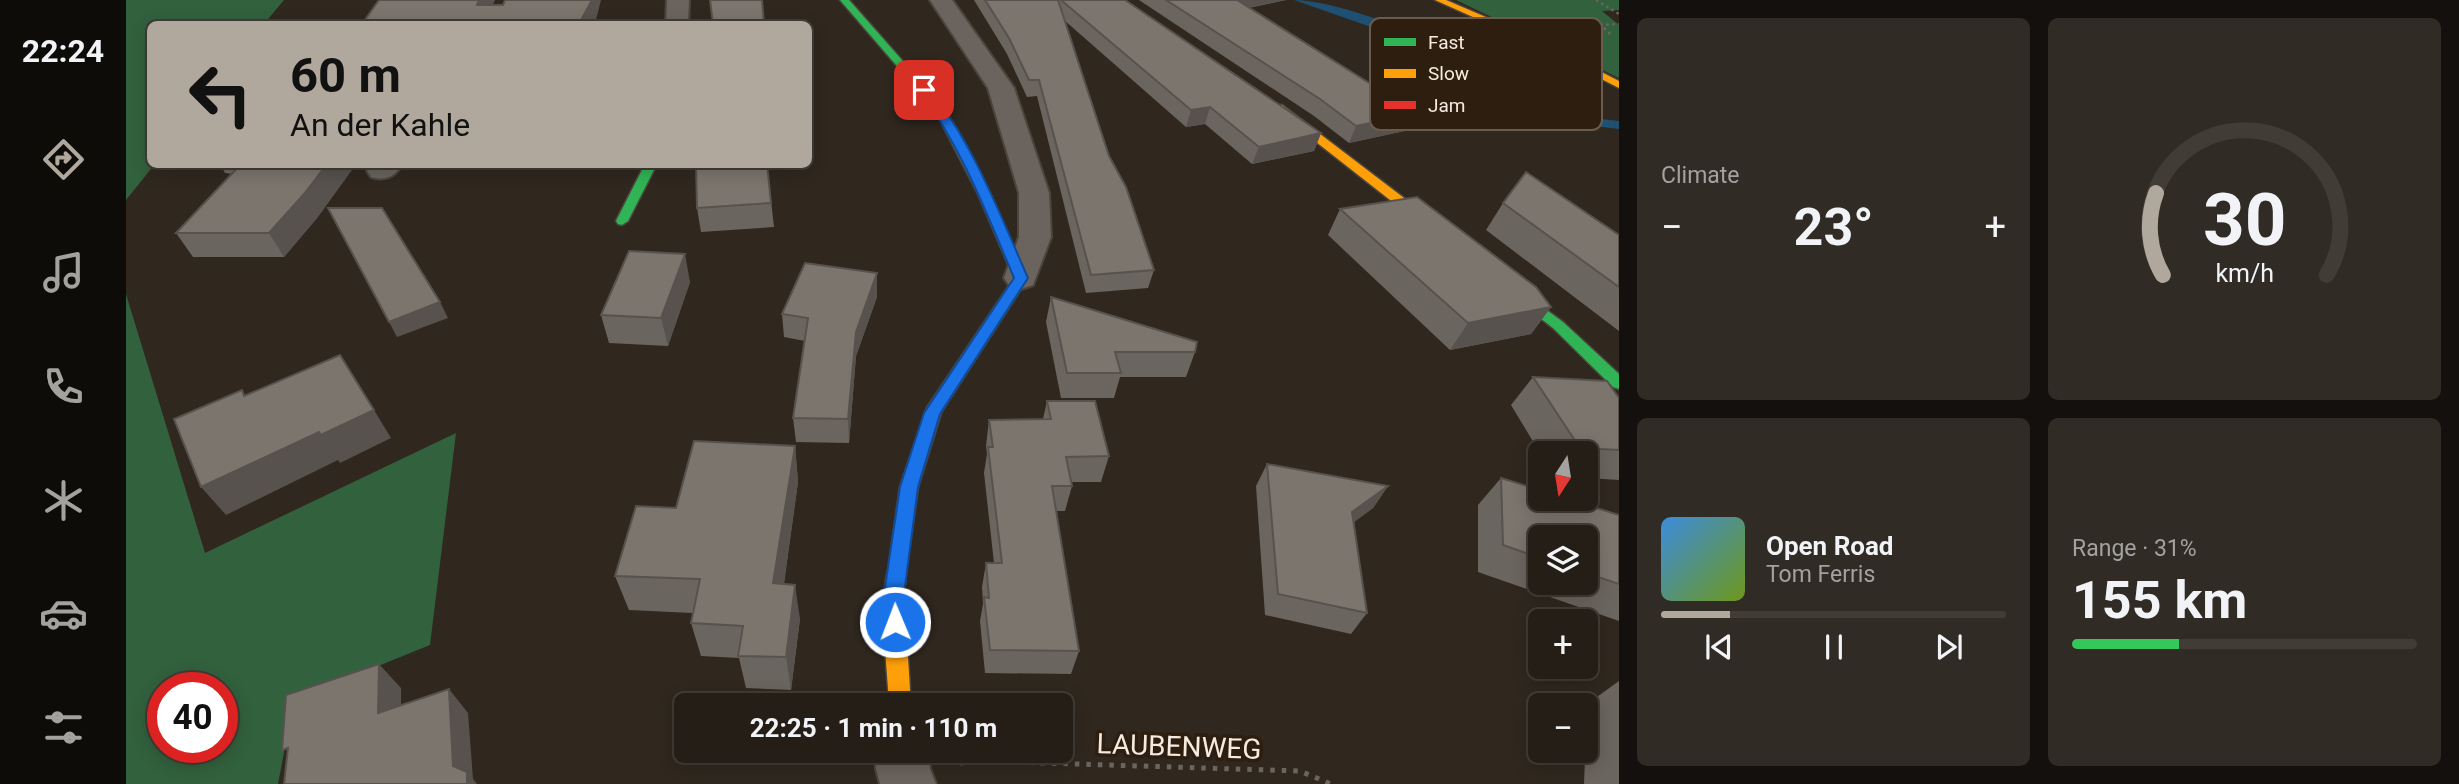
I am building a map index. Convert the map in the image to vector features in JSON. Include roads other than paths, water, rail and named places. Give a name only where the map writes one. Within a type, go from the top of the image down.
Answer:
[{"type":"street","points":[[677,21],[678,0]]},
{"type":"street","points":[[844,0],[940,108],[984,194],[1021,278]]},
{"type":"street","points":[[899,693],[894,594],[909,487],[932,413],[1021,278],[1035,237],[1034,193],[1001,88],[941,0]]},
{"type":"street","points":[[1439,0],[1481,18]]},
{"type":"street","points":[[1602,76],[1619,85]]},
{"type":"street","points":[[1269,101],[1451,242]]},
{"type":"street","points":[[622,222],[649,168]]},
{"type":"street","points":[[1494,275],[1558,326],[1619,383]]},
{"type":"street","points":[[903,763],[908,784]]},
{"type":"waterway","points":[[1299,0],[1370,22]]},
{"type":"waterway","points":[[1602,123],[1619,125]]}]
